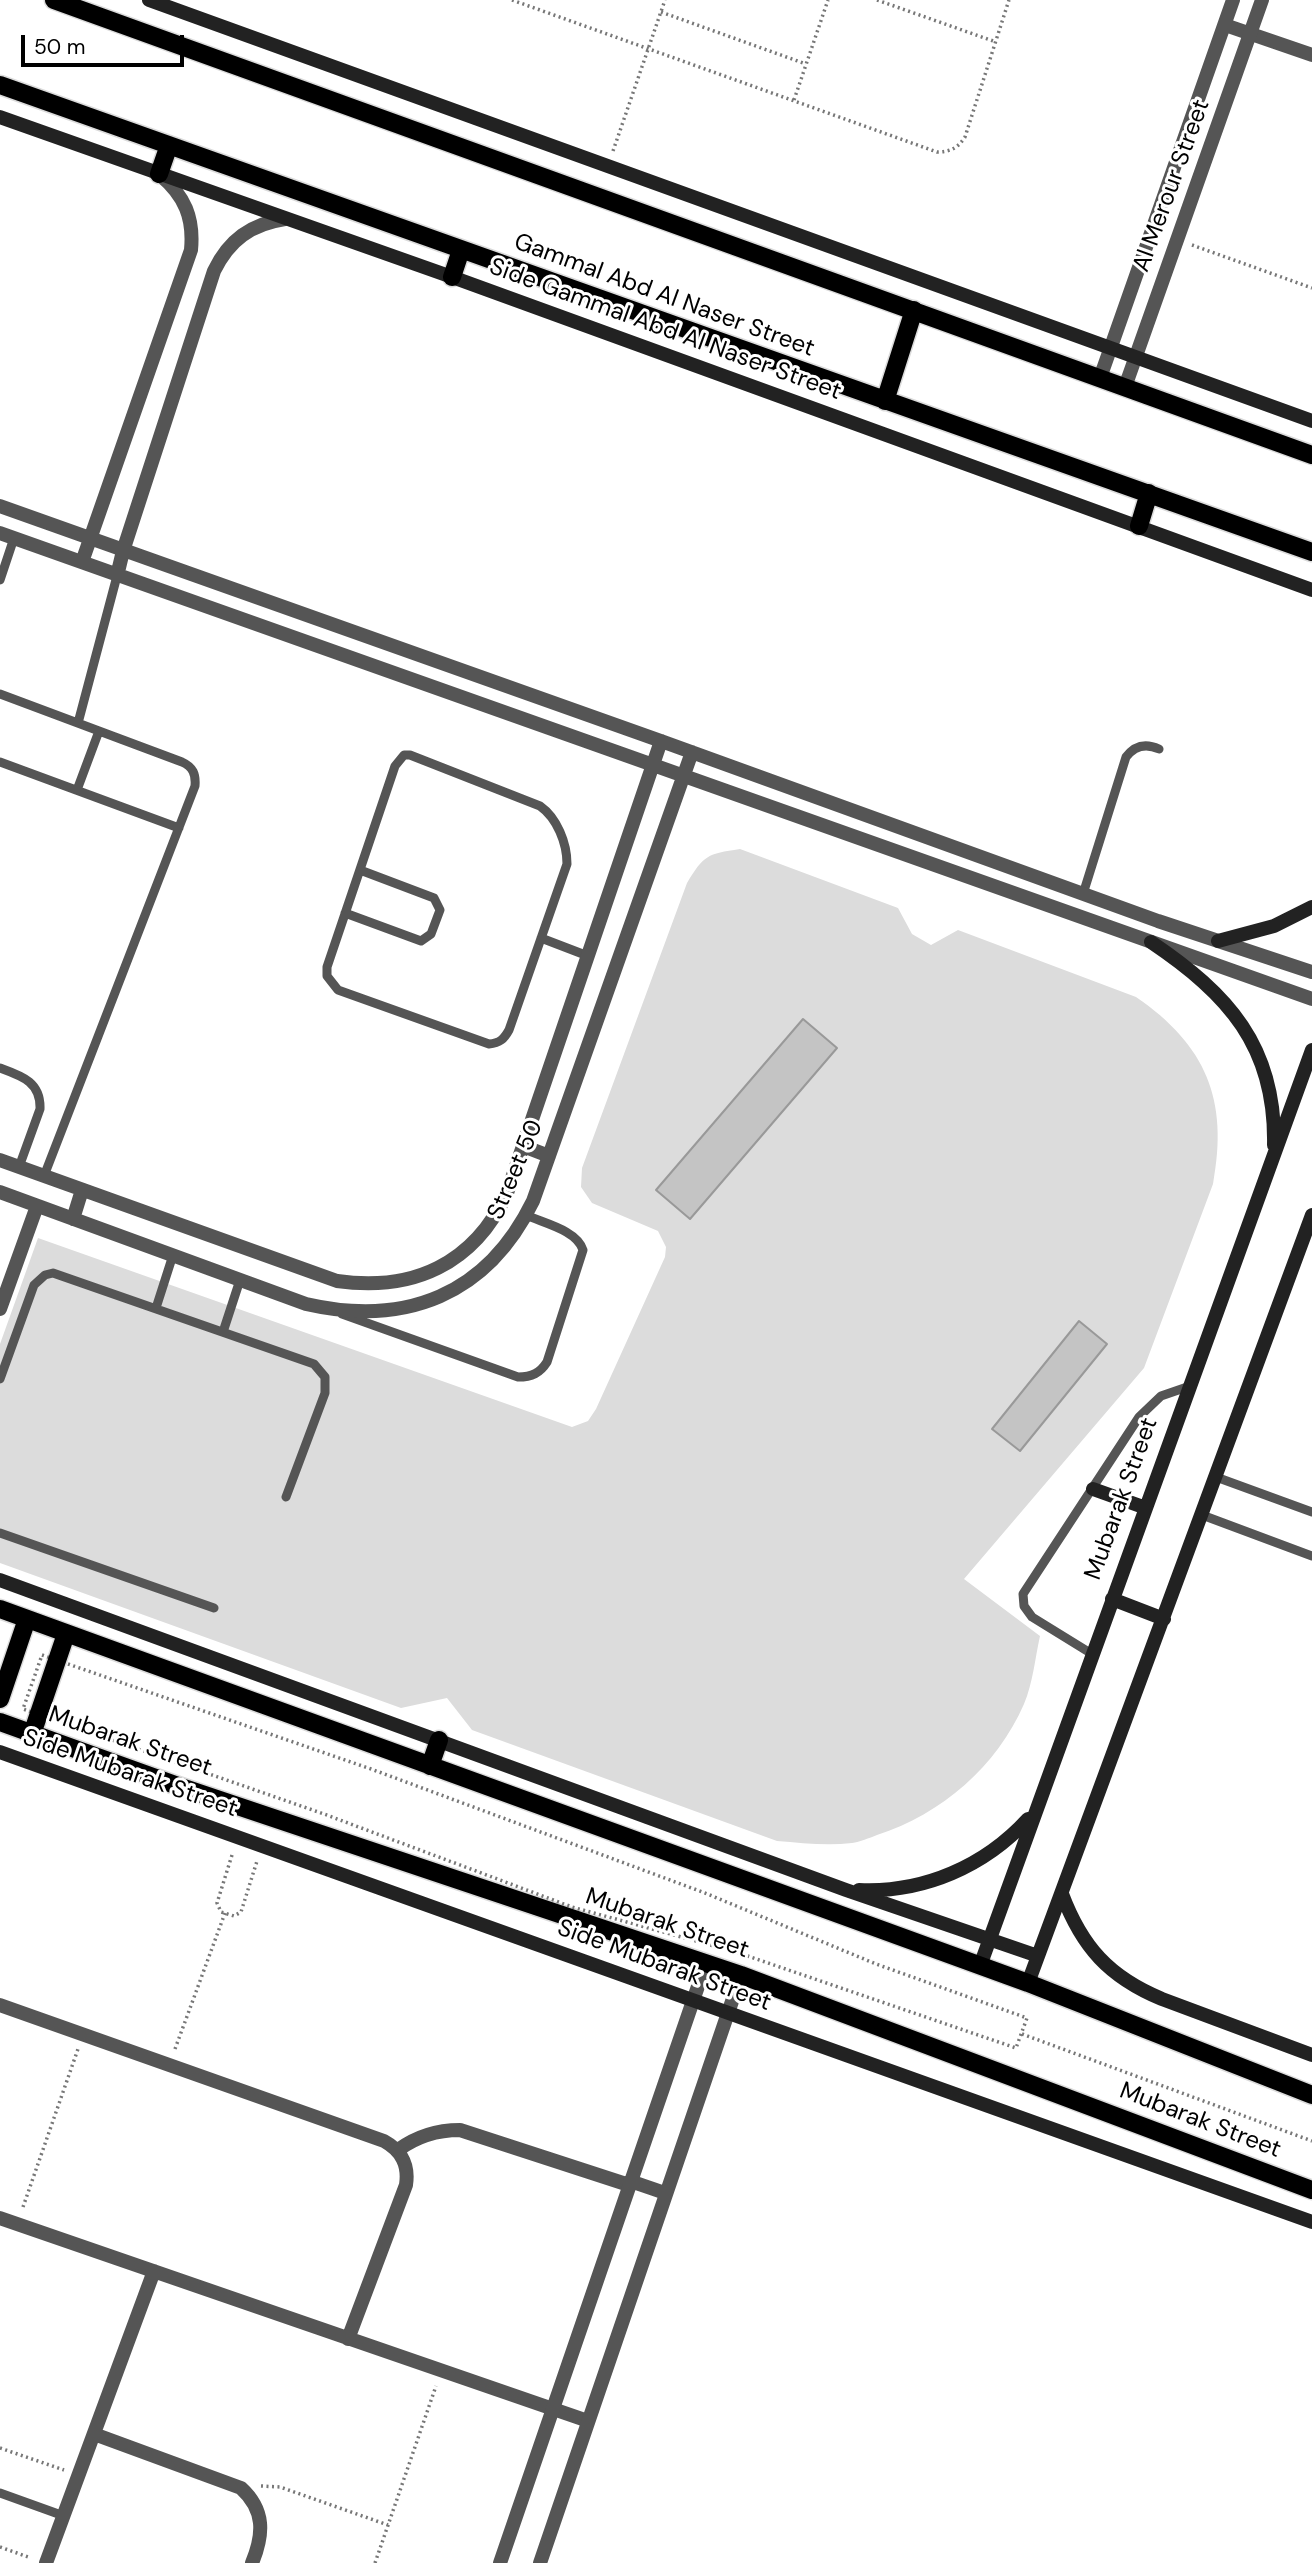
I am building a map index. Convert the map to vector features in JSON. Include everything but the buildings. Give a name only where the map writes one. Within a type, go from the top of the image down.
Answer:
[{"type":"main road","points":[[54,0],[1312,455]]},
{"type":"main road","points":[[149,0],[1312,421]]},
{"type":"main road","name":"Gammal Abd Al Naser Street","points":[[0,85],[1312,552]]},
{"type":"main road","name":"Side Gammal Abd Al Naser Street","points":[[0,117],[452,277],[1310,590]]},
{"type":"main road","points":[[159,174],[169,145]]},
{"type":"main road","points":[[452,277],[461,250]]},
{"type":"main road","points":[[885,401],[914,310]]},
{"type":"main road","points":[[1139,526],[1149,493]]},
{"type":"main road","points":[[1218,941],[1274,926],[1312,907]]},
{"type":"main road","points":[[1151,942],[1198,976],[1238,1019],[1252,1044],[1271,1099],[1274,1157]]},
{"type":"main road","name":"Mubarak Street","points":[[980,1966],[1312,1050]]},
{"type":"main road","points":[[1028,1983],[1312,1215]]},
{"type":"main road","points":[[1093,1489],[1146,1508]]},
{"type":"main road","points":[[0,1580],[846,1890],[1038,1956]]},
{"type":"main road","points":[[1112,1599],[1164,1619]]},
{"type":"main road","points":[[0,1609],[1028,1983],[1312,2095]]},
{"type":"main road","points":[[0,1699],[27,1619]]},
{"type":"main road","points":[[32,1734],[66,1633]]},
{"type":"main road","name":"Mubarak Street","points":[[0,1722],[178,1786],[741,1975],[1312,2190]]},
{"type":"main road","points":[[430,1766],[439,1740]]},
{"type":"main road","name":"Side Mubarak Street","points":[[0,1752],[1312,2222]]},
{"type":"main road","points":[[846,1890],[899,1889],[950,1875],[996,1849],[1034,1813]]},
{"type":"main road","points":[[1062,1894],[1083,1939],[1099,1959],[1118,1976],[1162,1999],[1312,2055]]},
{"type":"street","name":"Al Merour Street","points":[[1100,378],[1233,0]]},
{"type":"street","name":"Al Merour Street","points":[[1125,387],[1262,0]]},
{"type":"street","points":[[1225,25],[1312,55]]},
{"type":"street","points":[[82,562],[191,250],[193,233],[190,216],[173,186],[159,174]]},
{"type":"street","points":[[117,576],[217,264],[229,245],[240,235],[262,224],[285,219]]},
{"type":"street","points":[[1132,285],[1157,294]]},
{"type":"street","points":[[0,506],[1158,921],[1312,972]]},
{"type":"street","points":[[7,536],[1312,999]]},
{"type":"street","name":"Street 50","points":[[0,1160],[320,1276],[355,1284],[395,1283],[433,1271],[465,1251],[499,1209],[661,741]]},
{"type":"street","name":"Street 50","points":[[0,1192],[306,1304],[327,1309],[372,1312],[397,1310],[443,1296],[464,1284],[498,1256],[526,1216],[692,752]]},
{"type":"street","points":[[1151,942],[1158,921]]},
{"type":"street","points":[[523,1146],[549,1156]]},
{"type":"street","points":[[73,1219],[82,1190]]},
{"type":"street","points":[[0,1310],[37,1206]]},
{"type":"street","points":[[500,2563],[525,2497],[551,2409],[706,1963]]},
{"type":"street","points":[[540,2563],[741,1975]]},
{"type":"street","points":[[0,2005],[384,2141],[398,2150],[406,2166],[406,2185],[348,2339]]},
{"type":"street","points":[[398,2150],[423,2136],[460,2130],[665,2193]]},
{"type":"street","points":[[0,2218],[588,2421]]},
{"type":"street","points":[[41,2561],[64,2516],[154,2271]]},
{"type":"street","points":[[94,2434],[241,2488],[256,2505],[261,2528],[261,2540],[252,2563]]},
{"type":"lane","points":[[0,580],[7,536]]},
{"type":"lane","points":[[78,723],[117,576]]},
{"type":"lane","points":[[0,694],[182,762],[194,771],[195,786],[44,1176]]},
{"type":"lane","points":[[77,790],[99,731]]},
{"type":"lane","points":[[1083,894],[1126,757],[1135,748],[1143,745],[1159,748]]},
{"type":"lane","points":[[404,755],[531,801],[554,818],[565,847],[567,864],[505,1039],[498,1044],[489,1044],[338,990],[331,983],[327,976],[327,967],[360,870],[396,766],[404,755]]},
{"type":"lane","points":[[0,762],[179,828]]},
{"type":"lane","points":[[345,913],[421,941],[431,934],[440,910],[435,898],[360,870]]},
{"type":"lane","points":[[541,937],[588,956]]},
{"type":"lane","points":[[0,1068],[29,1080],[38,1092],[40,1100],[40,1109],[19,1167]]},
{"type":"lane","points":[[327,1309],[518,1377],[532,1376],[547,1362],[583,1250],[580,1241],[573,1236],[526,1216]]},
{"type":"lane","points":[[156,1308],[173,1255]]},
{"type":"lane","points":[[0,1379],[34,1285],[45,1275],[61,1275],[314,1364],[325,1377],[325,1393],[286,1497]]},
{"type":"lane","points":[[223,1332],[240,1280]]},
{"type":"lane","points":[[1092,1654],[1032,1617],[1023,1600],[1023,1594],[1139,1417],[1149,1405],[1175,1390],[1190,1386]]},
{"type":"lane","points":[[1216,1477],[1312,1512]]},
{"type":"lane","points":[[1202,1515],[1312,1556]]},
{"type":"lane","points":[[0,1533],[214,1608]]},
{"type":"lane","points":[[0,2493],[64,2516]]},
{"type":"path","points":[[512,0],[937,152],[950,151],[965,137],[1009,0]]},
{"type":"path","points":[[608,166],[665,0]]},
{"type":"path","points":[[794,100],[828,0]]},
{"type":"path","points":[[877,0],[996,42]]},
{"type":"path","points":[[661,12],[806,64]]},
{"type":"path","points":[[1177,239],[1312,288]]},
{"type":"path","points":[[42,1655],[410,1783],[705,1893],[876,1964],[1027,2018],[1016,2048],[736,1952],[572,1906],[324,1814],[38,1715],[23,1709],[42,1655]]},
{"type":"path","points":[[238,1836],[217,1903],[218,1910],[225,1913],[234,1916],[241,1912],[262,1845]]},
{"type":"path","points":[[169,2065],[225,1913]]},
{"type":"path","points":[[17,2224],[83,2034]]},
{"type":"path","points":[[1021,2034],[1312,2141]]},
{"type":"path","points":[[375,2563],[442,2371]]},
{"type":"path","points":[[0,2448],[79,2475]]},
{"type":"path","points":[[249,2495],[260,2487],[273,2485],[388,2525]]},
{"type":"path","points":[[0,2547],[41,2561]]},
{"type":"shaded area","points":[[740,849],[898,908],[912,934],[931,945],[958,930],[1136,997],[1160,1015],[1195,1055],[1207,1077],[1214,1101],[1218,1126],[1213,1184],[1144,1368],[964,1579],[1040,1636],[1030,1688],[1013,1727],[999,1748],[965,1785],[924,1814],[861,1841],[814,1844],[777,1841],[472,1730],[447,1698],[401,1708],[0,1563],[0,1344],[38,1238],[572,1427],[588,1421],[596,1409],[665,1257],[666,1247],[658,1231],[592,1203],[581,1187],[582,1168],[687,883],[708,857]]}]
